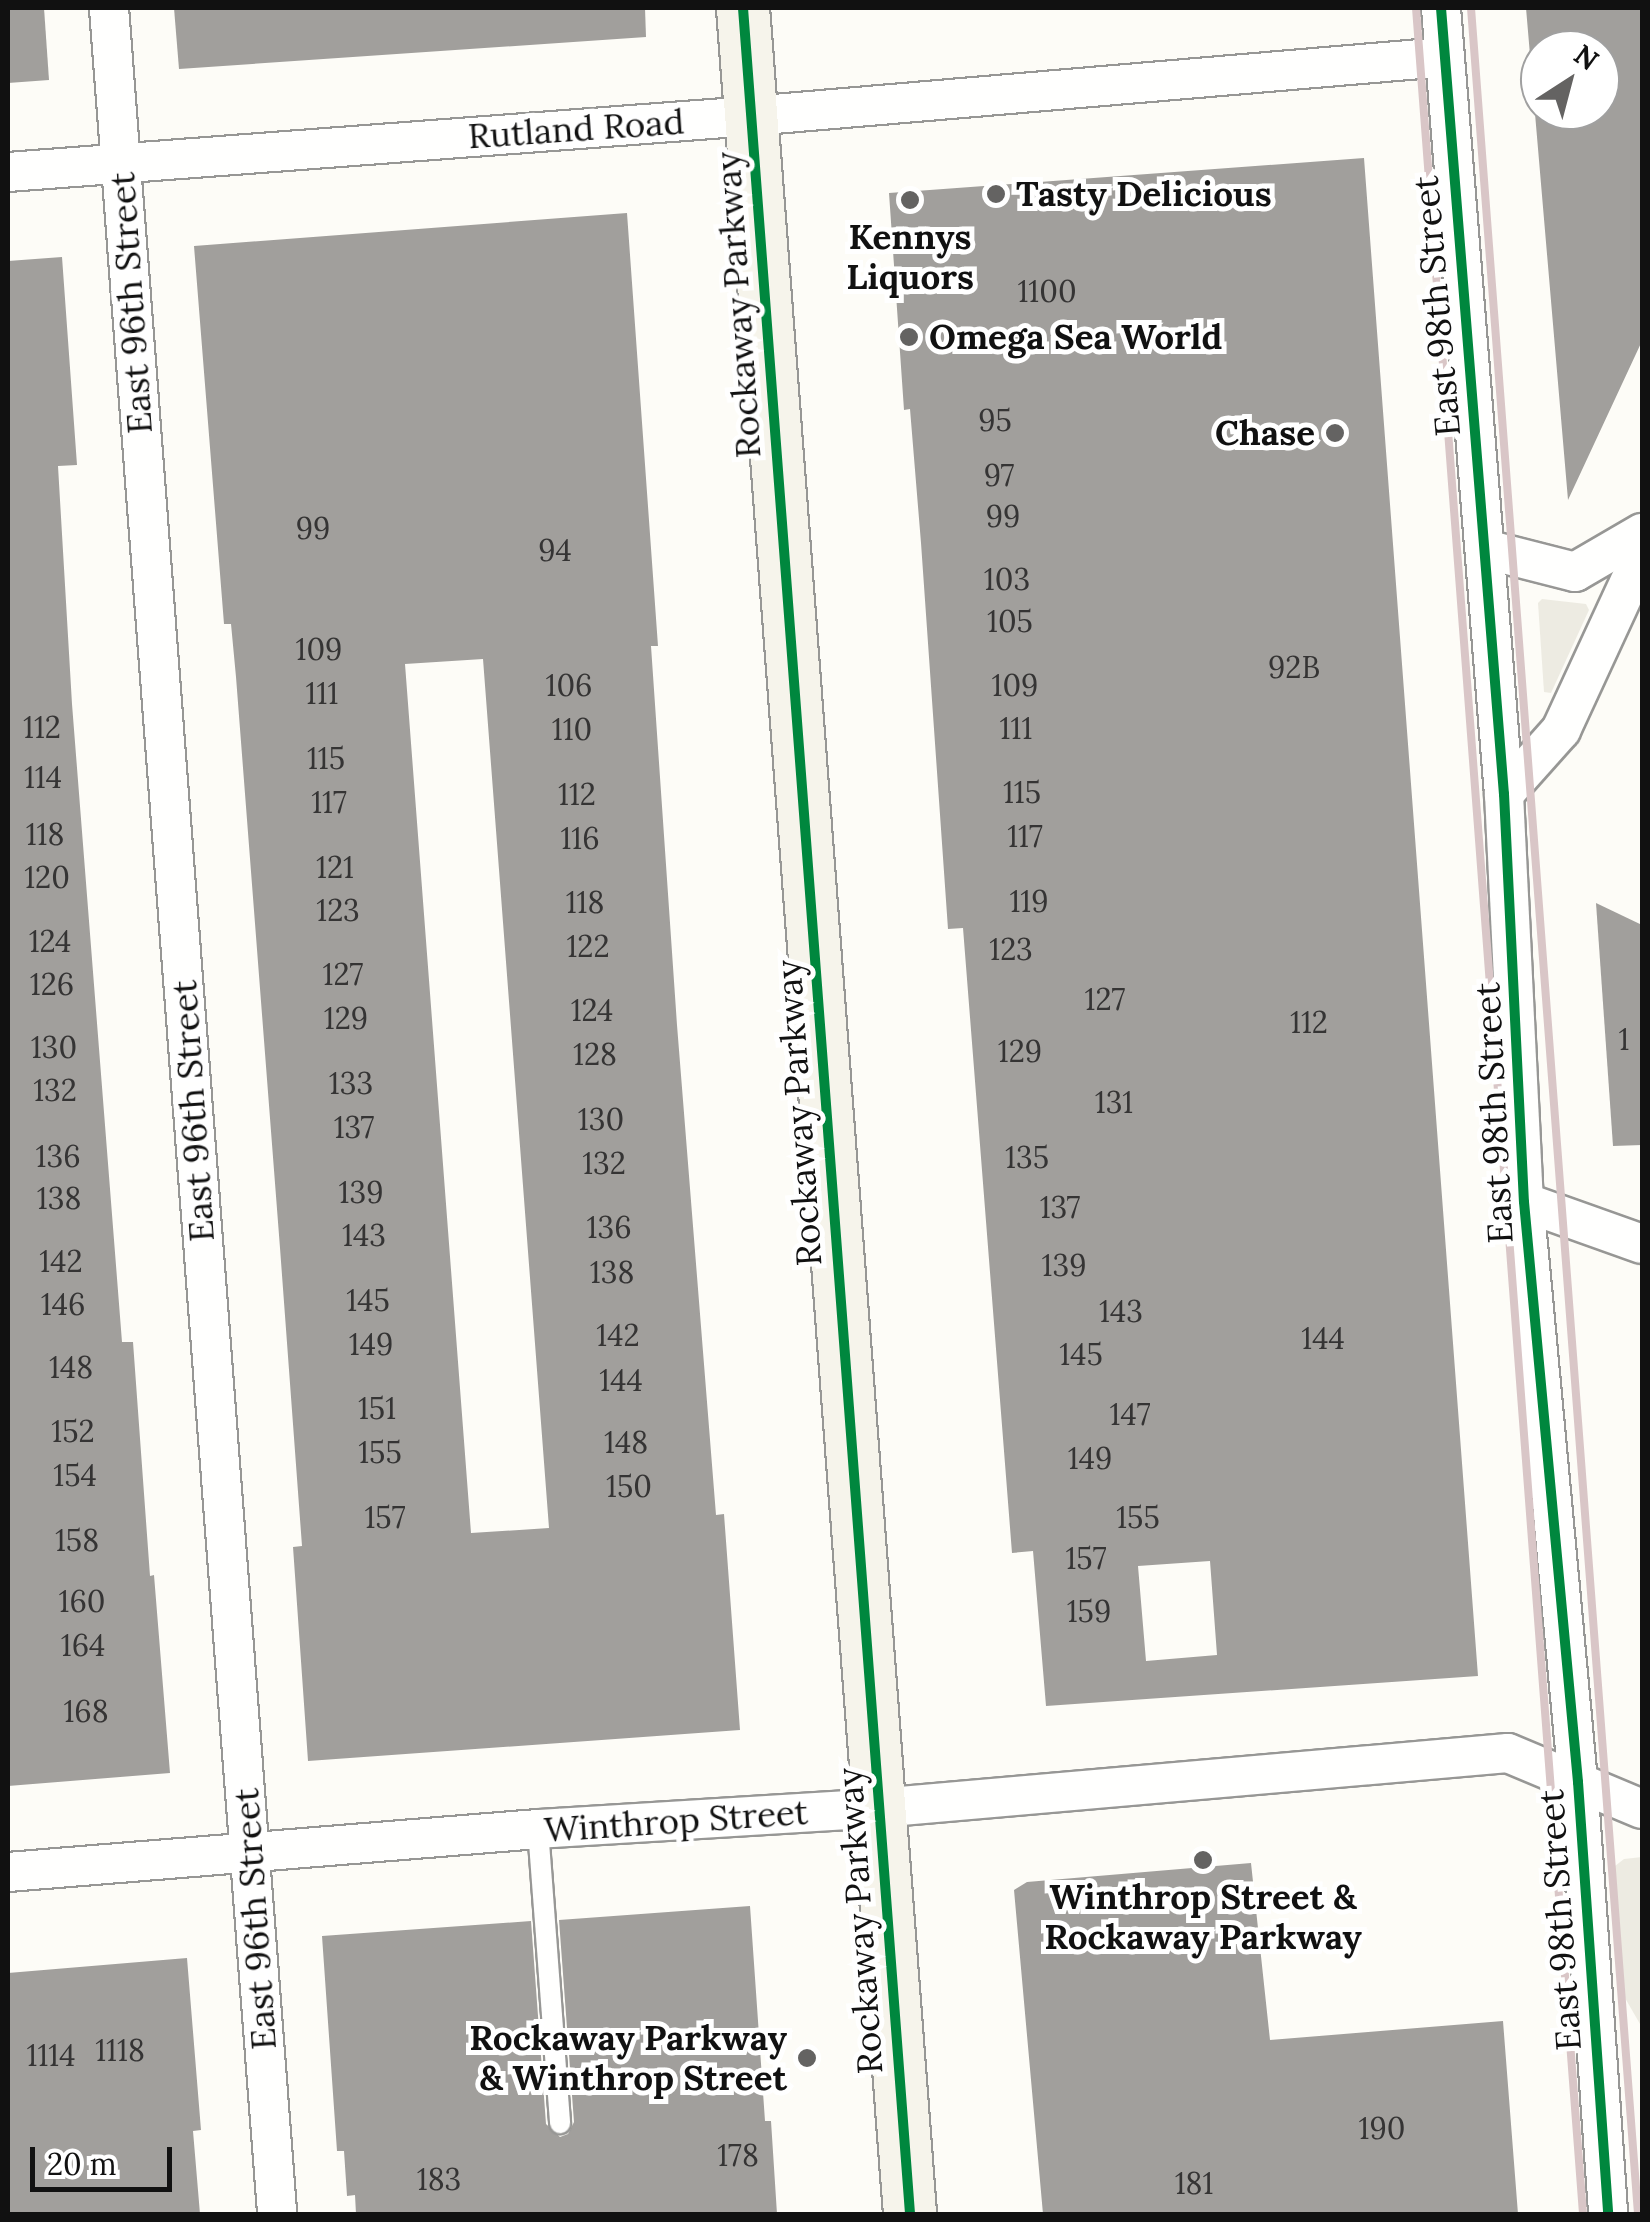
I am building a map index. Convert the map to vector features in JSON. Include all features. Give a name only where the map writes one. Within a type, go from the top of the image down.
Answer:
[{"type":"street","name":"East 96th Street","points":[[110,8],[277,2214]]},
{"type":"street","name":"Rockaway Parkway","points":[[743,8],[910,2214]]},
{"type":"street","name":"East 98th Street","points":[[1441,8],[1504,794],[1524,1202],[1578,1782],[1608,2214]]},
{"type":"street","name":"Rutland Road","points":[[8,172],[752,116],[1443,57]]},
{"type":"street","points":[[1486,549],[1575,572],[1642,533]]},
{"type":"street","points":[[1504,794],[1560,730],[1642,555]]},
{"type":"street","points":[[1524,1202],[1642,1244]]},
{"type":"street","name":"Winthrop Street","points":[[8,1872],[538,1829],[878,1808],[1508,1753],[1642,1809]]},
{"type":"lane","points":[[538,1829],[560,2123]]},
{"type":"shaded area","points":[[1542,599],[1586,604],[1589,610],[1551,693],[1544,692],[1538,603]]},
{"type":"shaded area","points":[[1642,1857],[1640,2024],[1625,1998],[1615,1866],[1624,1859]]},
{"type":"building","points":[[8,8],[44,8],[49,80],[8,83]]},
{"type":"building","points":[[174,8],[645,8],[646,37],[179,69]]},
{"type":"building","points":[[1526,8],[1642,8],[1642,341],[1568,500],[1536,130],[1620,130],[1620,30],[1528,30]]},
{"type":"building","points":[[1364,158],[1478,1676],[1046,1706],[1033,1551],[1012,1553],[963,928],[948,929],[921,543],[910,409],[904,410],[889,193]],"holes":[[[1210,1561],[1217,1655],[1146,1661],[1138,1566]]]},
{"type":"building","points":[[627,213],[658,646],[651,646],[677,1025],[716,1515],[724,1514],[740,1730],[308,1761],[293,1547],[302,1546],[280,1248],[236,677],[231,624],[224,624],[194,246]],"holes":[[[483,659],[549,1528],[471,1533],[405,664]]]},
{"type":"building","points":[[62,257],[77,465],[58,466],[72,704],[122,1342],[133,1342],[150,1576],[154,1575],[170,1773],[8,1786],[8,261]]},
{"type":"building","points":[[1596,903],[1642,925],[1642,1145],[1613,1146]]},
{"type":"building","points":[[1251,1863],[1270,2040],[1503,2021],[1518,2214],[1043,2214],[1014,1890],[1027,1882]]},
{"type":"building","points":[[750,1906],[765,2121],[771,2121],[777,2214],[356,2214],[355,2195],[347,2196],[344,2151],[337,2151],[322,1936],[531,1921],[546,2124],[560,2137],[568,2134],[574,2122],[559,1920]]},
{"type":"building","points":[[187,1958],[201,2130],[193,2131],[200,2214],[8,2214],[8,1973]]},
{"type":"railway","points":[[1416,8],[1583,2214]]},
{"type":"railway","points":[[1471,8],[1638,2214]]},
{"type":"cycle path","points":[[743,8],[910,2214]]},
{"type":"cycle path","points":[[1441,8],[1504,794],[1524,1202],[1578,1782],[1608,2214]]},
{"type":"place","name":"Tasty Delicious","points":[[996,194]]},
{"type":"place","name":"Kennys Liquors","points":[[910,200]]},
{"type":"place","name":"Omega Sea World","points":[[909,337]]},
{"type":"place","name":"Chase","points":[[1335,433]]},
{"type":"place","name":"Winthrop Street & Rockaway Parkway","points":[[1203,1860]]},
{"type":"place","name":"Rockaway Parkway & Winthrop Street","points":[[807,2058]]}]
